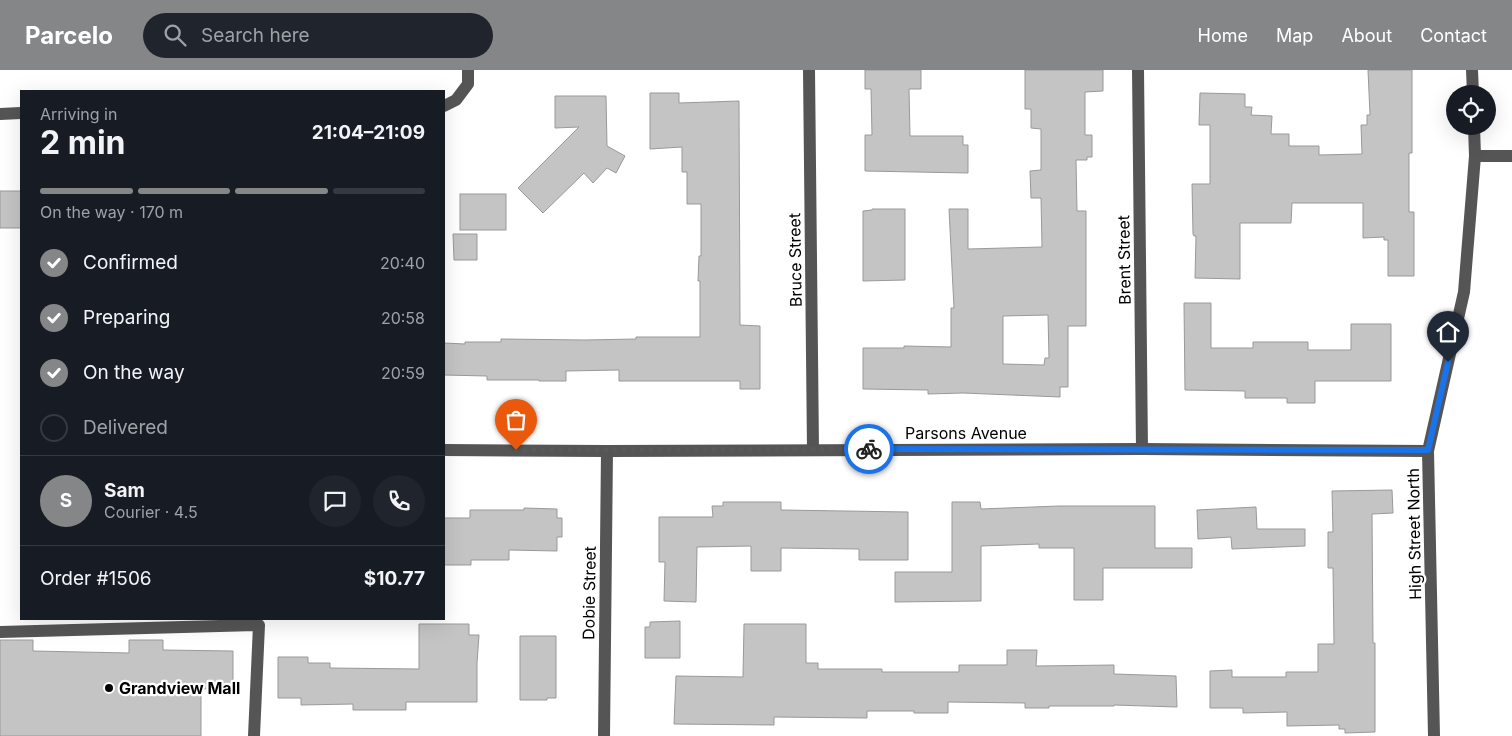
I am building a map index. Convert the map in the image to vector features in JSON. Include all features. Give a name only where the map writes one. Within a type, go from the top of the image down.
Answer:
[{"type":"street","points":[[445,106],[456,100],[468,84],[468,70]]},
{"type":"street","name":"Bruce Street","points":[[809,70],[813,449]]},
{"type":"street","name":"Brent Street","points":[[1138,70],[1142,449]]},
{"type":"street","points":[[1472,70],[1473,85]]},
{"type":"street","points":[[0,114],[20,113]]},
{"type":"street","name":"High Street North","points":[[1434,736],[1428,450],[1464,292],[1475,156],[1474,135]]},
{"type":"street","points":[[1475,156],[1512,156]]},
{"type":"street","name":"Parsons Avenue","points":[[445,450],[1428,450]]},
{"type":"street","name":"Dobie Street","points":[[604,736],[607,450]]},
{"type":"street","points":[[0,632],[259,626],[254,736]]},
{"type":"building","points":[[865,70],[921,70],[921,89],[909,89],[910,136],[963,136],[963,145],[968,145],[968,173],[865,171],[865,135],[872,135],[871,89],[865,89]]},
{"type":"building","points":[[1025,70],[1103,70],[1103,91],[1085,92],[1085,135],[1092,135],[1092,157],[1087,157],[1087,160],[1076,160],[1077,211],[1086,211],[1086,326],[1068,326],[1068,387],[1060,387],[1060,397],[963,393],[928,394],[928,390],[863,389],[863,348],[904,348],[904,346],[951,347],[951,308],[954,308],[949,209],[968,209],[968,249],[1042,247],[1041,198],[1031,198],[1030,171],[1041,170],[1041,129],[1031,128],[1031,109],[1025,109]],"holes":[[[1048,315],[1049,358],[1045,358],[1044,365],[1003,364],[1003,316]]]},
{"type":"building","points":[[1368,70],[1412,70],[1412,153],[1409,153],[1409,212],[1414,212],[1414,276],[1388,276],[1388,240],[1384,240],[1384,237],[1363,238],[1363,203],[1292,203],[1291,223],[1240,223],[1240,279],[1195,278],[1196,236],[1193,234],[1192,184],[1210,184],[1210,125],[1199,125],[1200,93],[1245,94],[1245,107],[1252,107],[1251,115],[1272,116],[1271,134],[1289,134],[1289,146],[1319,146],[1319,155],[1362,154],[1361,125],[1367,125],[1367,115],[1370,115]]},
{"type":"building","points":[[650,93],[679,93],[679,103],[739,101],[740,325],[760,326],[760,389],[740,389],[740,381],[619,381],[619,370],[566,371],[566,381],[487,380],[487,376],[445,375],[445,343],[501,342],[501,339],[585,340],[636,339],[636,337],[700,337],[700,281],[698,281],[699,256],[701,256],[701,204],[687,204],[687,172],[682,172],[682,147],[650,149]]},
{"type":"building","points":[[555,96],[606,96],[607,146],[625,156],[616,173],[607,168],[593,183],[584,173],[543,213],[518,188],[579,127],[555,128]]},
{"type":"building","points":[[0,191],[20,191],[20,228],[0,228]]},
{"type":"building","points":[[460,194],[506,194],[506,230],[460,230]]},
{"type":"building","points":[[872,209],[905,209],[905,280],[863,281],[863,211]]},
{"type":"building","points":[[453,234],[477,234],[477,260],[454,260]]},
{"type":"building","points":[[1184,303],[1211,303],[1211,348],[1253,348],[1253,342],[1308,342],[1308,350],[1351,350],[1351,324],[1391,324],[1391,381],[1315,381],[1315,403],[1287,403],[1287,398],[1245,398],[1245,391],[1185,390]]},
{"type":"building","points":[[1392,490],[1393,513],[1372,514],[1375,732],[1345,733],[1345,729],[1339,729],[1339,725],[1287,726],[1287,712],[1243,713],[1243,708],[1210,708],[1210,671],[1232,670],[1232,677],[1286,677],[1286,672],[1318,672],[1318,644],[1334,644],[1333,568],[1328,568],[1328,532],[1333,532],[1332,491]]},
{"type":"building","points":[[723,502],[781,502],[781,510],[908,512],[908,560],[859,560],[859,549],[781,548],[781,571],[751,571],[751,546],[697,547],[696,602],[664,601],[665,562],[659,562],[659,517],[713,517],[712,506],[723,506]]},
{"type":"building","points":[[952,502],[980,502],[981,509],[1059,506],[1155,506],[1155,548],[1192,548],[1192,568],[1103,568],[1103,600],[1074,600],[1074,548],[1039,548],[1039,544],[981,546],[981,601],[895,602],[895,572],[952,572]]},
{"type":"building","points":[[1256,507],[1257,529],[1305,529],[1305,546],[1232,549],[1231,537],[1198,539],[1197,510]]},
{"type":"building","points":[[524,508],[557,509],[557,518],[562,518],[562,537],[557,537],[557,551],[509,550],[509,560],[471,560],[471,565],[445,565],[445,518],[470,518],[470,510],[524,510]]},
{"type":"building","points":[[680,621],[680,658],[645,658],[645,627],[650,627],[650,622]]},
{"type":"building","points":[[419,624],[469,624],[469,635],[479,635],[477,702],[406,702],[406,710],[353,710],[353,704],[301,705],[301,698],[278,698],[278,657],[308,657],[308,663],[330,663],[330,668],[419,669]]},
{"type":"building","points":[[744,624],[806,624],[806,663],[818,663],[818,669],[882,669],[882,672],[959,672],[959,665],[1007,665],[1007,650],[1037,650],[1036,666],[1114,665],[1114,674],[1176,676],[1177,707],[1114,705],[1025,708],[1025,703],[948,702],[948,713],[867,711],[867,718],[774,717],[774,725],[674,724],[676,676],[743,677]]},
{"type":"building","points":[[520,636],[556,636],[556,698],[520,700]]},
{"type":"building","name":"Grandview Mall","points":[[0,640],[33,640],[33,651],[129,653],[129,640],[163,640],[163,650],[233,651],[233,688],[201,689],[201,736],[0,736]]},
{"type":"way so far","points":[[516,450],[869,449]]},
{"type":"place","name":"Grandview Mall","points":[[109,688]]},
{"type":"route","points":[[869,449],[1428,450],[1448,362]]}]
